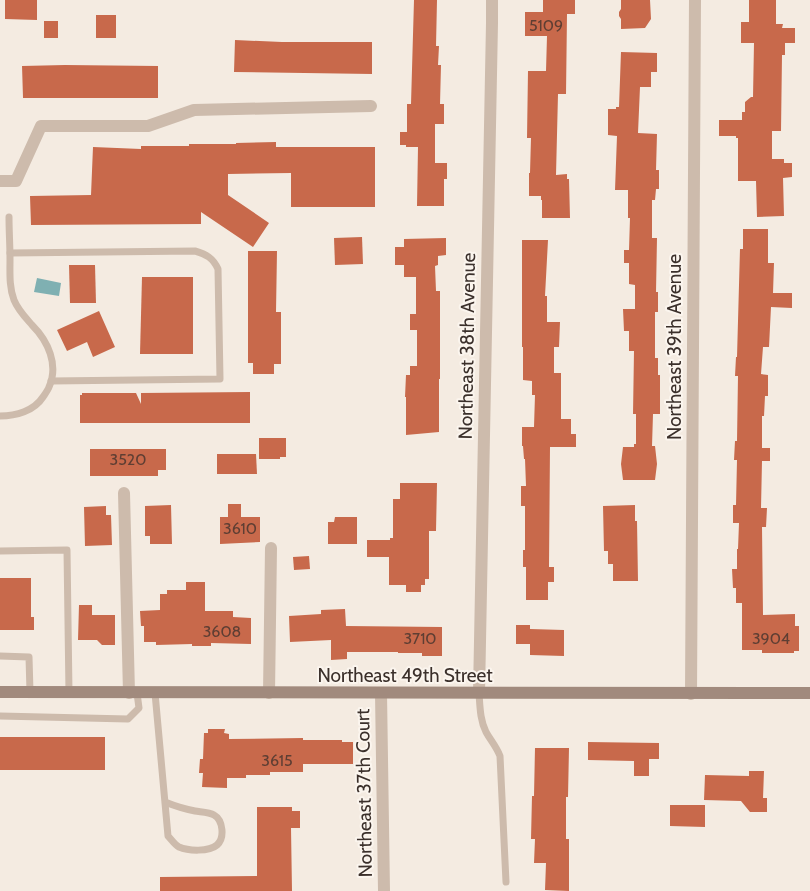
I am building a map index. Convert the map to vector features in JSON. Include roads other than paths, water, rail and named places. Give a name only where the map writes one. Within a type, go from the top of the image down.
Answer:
[{"type":"street","name":"Northeast 38th Avenue","points":[[479,693],[492,0]]},
{"type":"street","name":"Northeast 39th Avenue","points":[[691,694],[695,0]]},
{"type":"street","points":[[0,180],[16,180],[41,126],[148,126],[194,110],[371,106]]},
{"type":"street","points":[[124,493],[133,693]]},
{"type":"street","points":[[269,693],[271,548]]},
{"type":"street","name":"Northeast 49th Street","points":[[0,692],[810,693]]},
{"type":"street","name":"Northeast 37th Court","points":[[381,693],[384,891]]},
{"type":"lane","points":[[0,416],[12,416],[28,411],[41,400],[50,387],[53,371],[51,355],[44,340],[22,314],[14,301],[10,285],[9,217]]},
{"type":"lane","points":[[10,253],[195,251],[209,256],[215,262],[218,269],[220,379],[51,381]]},
{"type":"lane","points":[[0,551],[67,550],[69,693]]},
{"type":"lane","points":[[0,656],[29,657],[30,692]]},
{"type":"lane","points":[[0,716],[128,719],[139,708],[133,693]]},
{"type":"lane","points":[[155,693],[168,836],[179,847],[194,850],[208,850],[217,845],[222,838],[222,830],[220,822],[214,815],[165,802]]},
{"type":"lane","points":[[479,693],[481,717],[486,732],[500,756],[506,882]]},
{"type":"water","points":[[37,278],[61,283],[59,296],[34,292]]}]
